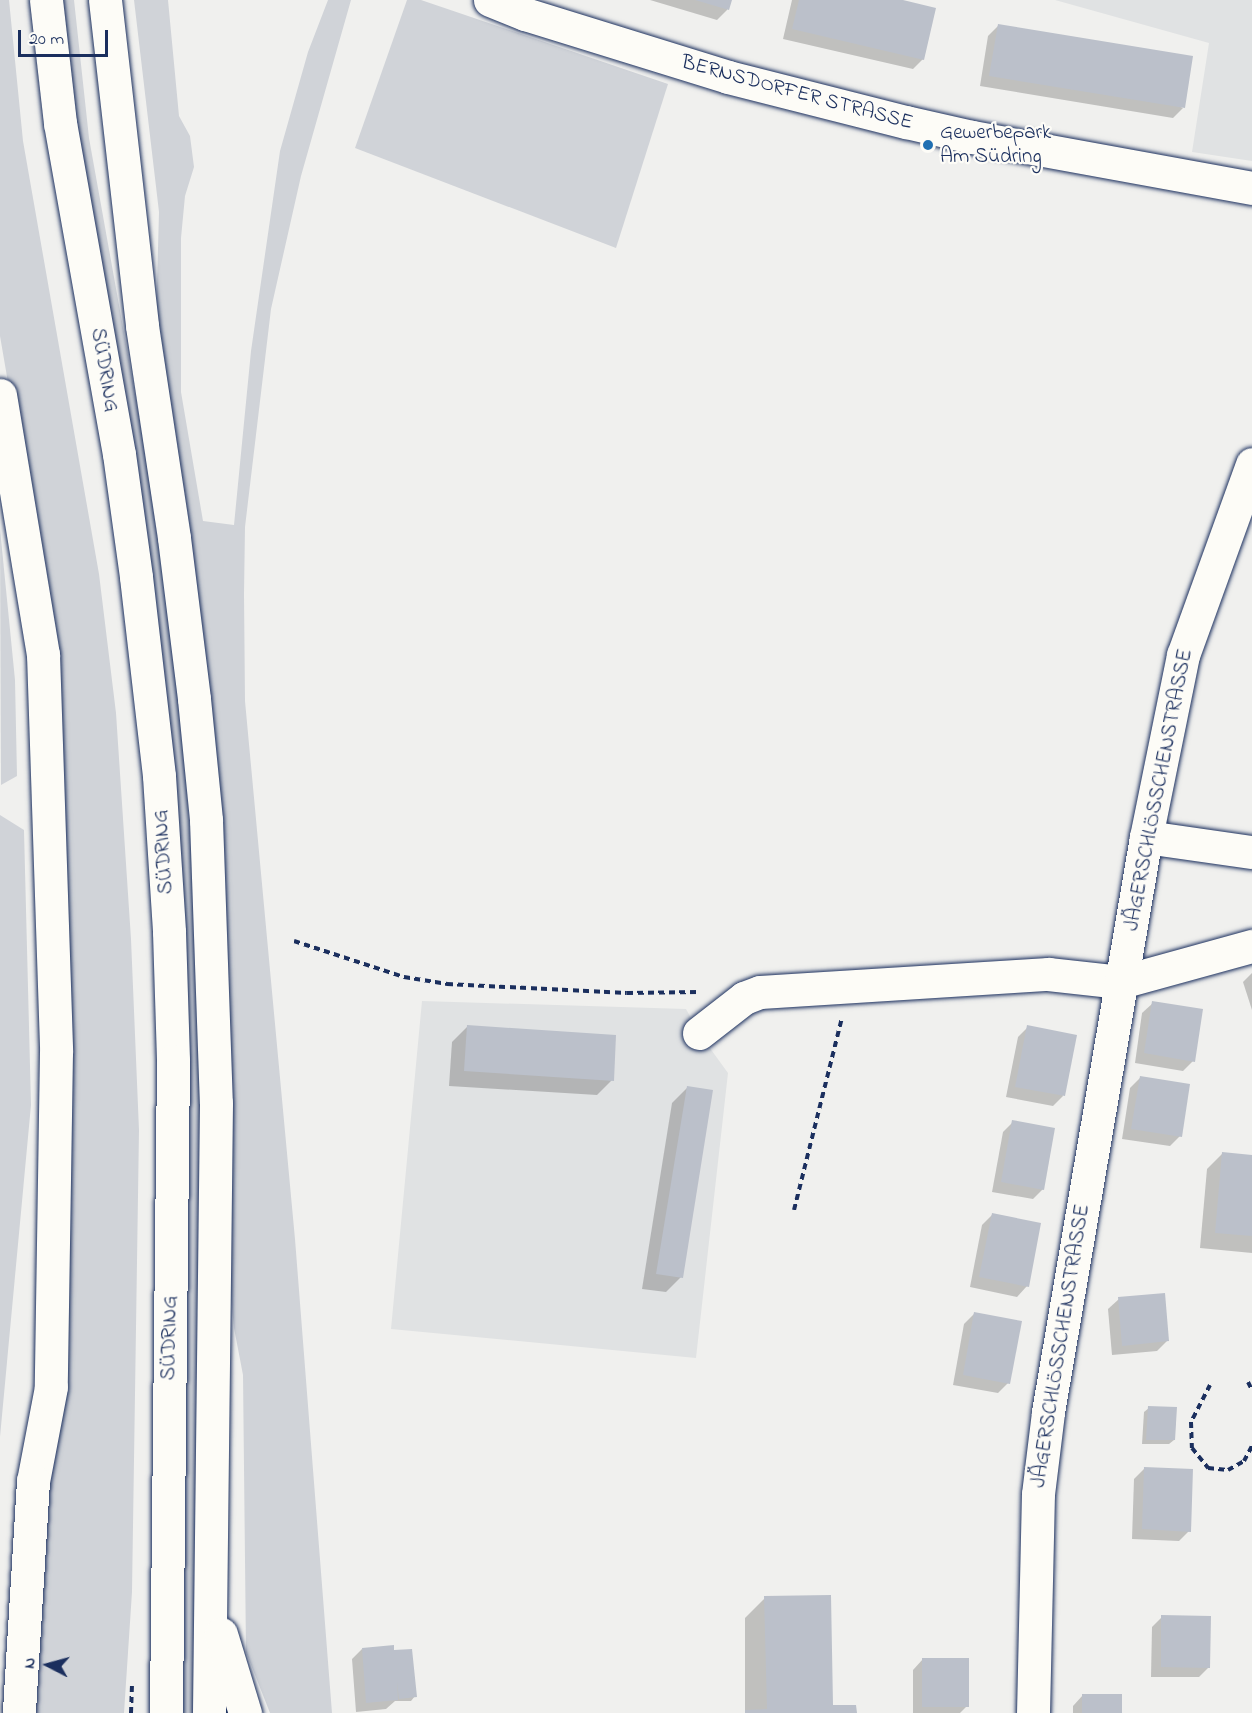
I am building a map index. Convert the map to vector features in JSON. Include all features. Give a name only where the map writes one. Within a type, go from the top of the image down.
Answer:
[{"type":"main road","name":"SÜDRING","points":[[46,0],[60,123],[120,465],[159,776],[169,932],[173,1061],[166,1713]]},
{"type":"main road","name":"SÜDRING","points":[[105,0],[142,326],[174,538],[193,687],[206,820],[216,1103],[209,1713]]},
{"type":"main road","name":"BERNSDORFER STRASSE","points":[[490,0],[527,7],[728,77],[957,134],[1252,188]]},
{"type":"main road","points":[[0,395],[43,654],[56,1052],[51,1387],[33,1481],[19,1713]]},
{"type":"main road","name":"JÄGERSCHLÖSSCHENSTRASSE","points":[[1033,1713],[1038,1494],[1053,1381],[1146,837],[1183,655],[1252,464]]},
{"type":"main road","points":[[1146,837],[1252,852]]},
{"type":"main road","points":[[699,1033],[744,998],[760,992],[850,984],[1048,974],[1121,982],[1252,946]]},
{"type":"main road","points":[[210,1590],[226,1659],[245,1713]]},
{"type":"path","points":[[294,941],[404,977],[447,984],[627,993],[704,992]]},
{"type":"path","points":[[794,1210],[850,984]]},
{"type":"path","points":[[1248,1382],[1252,1390]]},
{"type":"path","points":[[1210,1385],[1191,1422],[1192,1448],[1208,1468],[1228,1470],[1244,1461],[1252,1446]]},
{"type":"path","points":[[131,1713],[132,1678]]},
{"type":"shaded area","points":[[0,0],[9,0],[23,141],[99,574],[116,713],[131,939],[139,1130],[132,1592],[124,1713],[28,1713],[55,656],[0,336]]},
{"type":"shaded area","points":[[62,0],[74,0],[89,138],[147,461],[178,692],[187,793],[195,905],[200,1087],[193,1713],[180,1713],[188,1128]]},
{"type":"shaded area","points":[[134,0],[168,0],[179,116],[190,136],[194,167],[185,196],[181,238],[181,392],[203,521],[234,525],[251,351],[280,151],[308,52],[328,0],[351,0],[301,176],[271,309],[245,527],[244,594],[245,701],[295,1239],[332,1713],[270,1713],[246,1652],[243,1375],[234,1328],[230,1286],[230,1014],[219,801],[156,321],[159,212]]},
{"type":"shaded area","points":[[407,0],[421,0],[668,84],[616,248],[355,148]]},
{"type":"shaded area","points":[[1055,0],[1252,0],[1252,161],[1192,152],[1209,43]]},
{"type":"shaded area","points":[[0,529],[15,680],[17,776],[1,785]]},
{"type":"shaded area","points":[[0,815],[24,830],[31,1105],[0,1437]]},
{"type":"shaded area","points":[[422,1001],[686,1009],[699,1033],[728,1073],[696,1358],[391,1329]]},
{"type":"building","points":[[695,0],[732,0],[729,10]]},
{"type":"building","points":[[799,0],[903,0],[936,8],[924,60],[792,29]]},
{"type":"building","points":[[998,24],[1193,56],[1185,108],[989,76]]},
{"type":"building","points":[[1152,1001],[1203,1009],[1195,1062],[1144,1053]]},
{"type":"building","points":[[467,1025],[616,1035],[614,1081],[464,1071]]},
{"type":"building","points":[[1027,1025],[1077,1035],[1065,1096],[1015,1087]]},
{"type":"building","points":[[1140,1076],[1190,1084],[1182,1137],[1131,1129]]},
{"type":"building","points":[[687,1086],[713,1090],[683,1278],[656,1274]]},
{"type":"building","points":[[1012,1120],[1055,1128],[1044,1190],[1001,1182]]},
{"type":"building","points":[[1222,1152],[1252,1155],[1252,1236],[1215,1233]]},
{"type":"building","points":[[992,1213],[1041,1223],[1029,1287],[979,1277]]},
{"type":"building","points":[[1165,1293],[1169,1341],[1122,1346],[1118,1297]]},
{"type":"building","points":[[974,1312],[1022,1321],[1010,1384],[963,1375]]},
{"type":"building","points":[[1148,1406],[1177,1407],[1175,1440],[1146,1440]]},
{"type":"building","points":[[1144,1467],[1193,1469],[1191,1532],[1142,1529]]},
{"type":"building","points":[[831,1595],[833,1705],[856,1705],[857,1713],[745,1713],[745,1710],[767,1709],[764,1596]]},
{"type":"building","points":[[1161,1615],[1211,1616],[1210,1668],[1161,1667]]},
{"type":"building","points":[[394,1645],[394,1650],[412,1649],[417,1697],[399,1699],[397,1681],[398,1700],[366,1703],[362,1648]]},
{"type":"building","points":[[922,1658],[969,1658],[969,1707],[922,1707]]},
{"type":"building","points":[[1082,1694],[1122,1694],[1122,1713],[1082,1713]]},
{"type":"place","name":"Gewerbepark Am Südring","points":[[928,145]]}]
